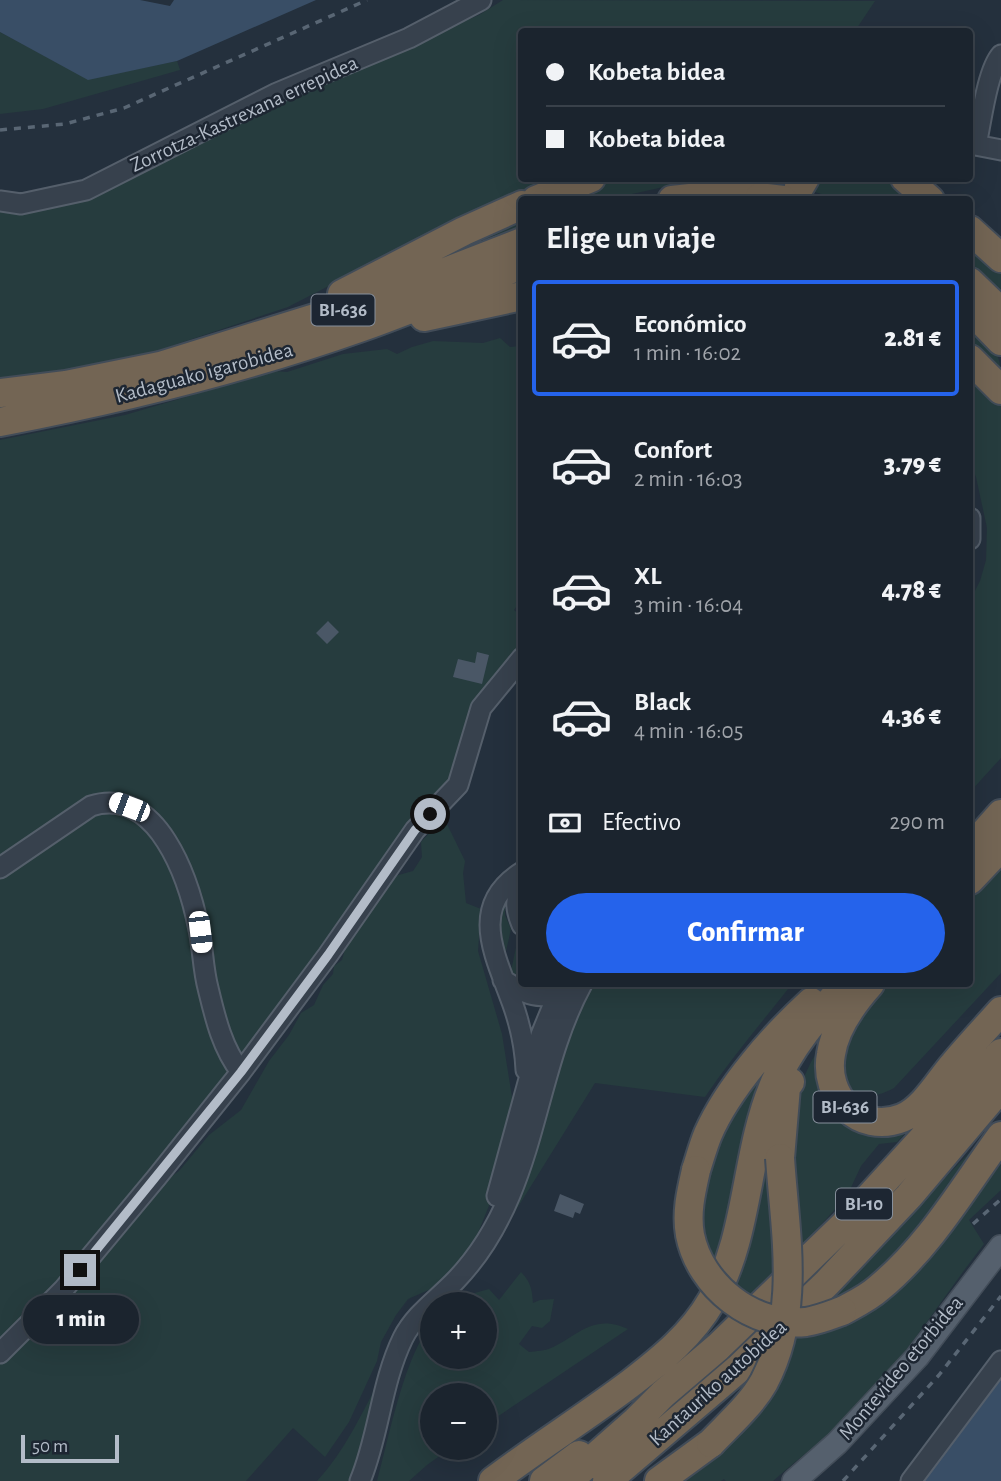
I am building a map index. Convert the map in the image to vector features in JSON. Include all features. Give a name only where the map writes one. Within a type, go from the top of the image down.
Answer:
[{"type":"highway","points":[[546,196],[581,182]]},
{"type":"highway","points":[[708,196],[787,191]]},
{"type":"highway","points":[[240,341],[361,286],[464,231],[518,207]]},
{"type":"highway","points":[[973,233],[1001,258]]},
{"type":"highway","name":"Kadaguako igarobidea","points":[[0,393],[66,385],[139,371],[376,299],[518,244]]},
{"type":"highway","name":"Kadaguako igarobidea","points":[[0,422],[219,371],[362,327],[518,267]]},
{"type":"highway","points":[[973,285],[1001,312]]},
{"type":"highway","points":[[362,327],[395,323],[518,297]]},
{"type":"highway","points":[[973,312],[1001,341]]},
{"type":"highway","points":[[973,362],[1001,390]]},
{"type":"highway","points":[[973,846],[1001,814]]},
{"type":"highway","points":[[973,877],[1001,847]]},
{"type":"highway","points":[[828,987],[785,1026],[730,1096],[708,1133],[695,1170],[688,1203],[691,1235],[700,1261],[720,1290],[760,1315],[793,1322],[823,1318],[869,1297],[898,1272],[933,1230],[1001,1136]]},
{"type":"highway","points":[[492,1481],[663,1358],[696,1325],[713,1298],[730,1259],[755,1146],[773,1086],[804,1031],[843,987]]},
{"type":"highway","points":[[659,1481],[710,1443],[740,1413],[763,1384],[778,1349],[785,1324],[788,1270],[780,1158],[786,1087],[822,1030],[861,987]]},
{"type":"highway","name":"BI-636","points":[[867,987],[841,1023],[830,1054],[831,1081],[836,1097],[848,1111],[865,1119],[890,1122],[905,1117],[923,1101],[1001,1012]]},
{"type":"highway","name":"Kantauriko autobidea","points":[[663,1394],[718,1347],[844,1225],[1001,1053]]},
{"type":"highway","name":"Kantauriko autobidea","points":[[607,1481],[738,1369],[827,1283],[909,1196],[1001,1087]]},
{"type":"highway","points":[[544,1481],[632,1414],[663,1394]]},
{"type":"highway","name":"BI-10","points":[[568,1481],[663,1394]]},
{"type":"highway","points":[[504,1481],[544,1446]]},
{"type":"main road","name":"Montevideo etorbidea","points":[[794,1481],[838,1443],[917,1357],[1001,1247]]},
{"type":"street","name":"Zorrotza-Kastrexana errepidea","points":[[0,201],[21,204],[86,190],[277,93],[409,38],[481,0]]},
{"type":"street","points":[[1001,55],[996,61],[973,144],[1001,150]]},
{"type":"street","points":[[0,1353],[98,1251],[241,1072],[328,955],[415,830],[458,785],[481,708],[518,663]]},
{"type":"street","points":[[0,868],[91,806],[116,802],[145,815],[163,837],[190,892],[215,1017],[231,1059],[241,1072]]},
{"type":"street","points":[[518,875],[503,885],[494,903],[489,928],[492,950],[523,1039],[533,1093]]},
{"type":"street","points":[[518,892],[518,913]]},
{"type":"street","points":[[503,980],[529,995],[545,996],[563,987]]},
{"type":"street","points":[[360,1481],[402,1339],[419,1314],[469,1266],[493,1210],[533,1093],[541,1035],[566,987]]},
{"type":"street","points":[[911,1481],[1001,1361]]},
{"type":"green space","points":[[503,0],[875,1],[857,28],[518,28],[518,182],[550,182],[512,196],[416,241],[288,307],[144,355],[0,383],[0,210],[57,208],[94,195],[343,72],[479,15]]},
{"type":"green space","points":[[0,32],[88,79],[177,61],[180,70],[43,109],[0,114]]},
{"type":"green space","points":[[608,182],[711,182],[673,185],[623,196],[567,196]]},
{"type":"green space","points":[[750,182],[773,182],[770,185]]},
{"type":"green space","points":[[819,182],[895,182],[916,196],[828,196],[812,191]]},
{"type":"green space","points":[[518,215],[518,228],[393,277]]},
{"type":"green space","points":[[973,242],[1001,267],[1001,297],[973,271]]},
{"type":"green space","points":[[973,330],[993,348],[999,360],[1001,377],[973,351]]},
{"type":"green space","points":[[500,338],[510,347],[518,346],[518,604],[514,610],[518,613],[518,647],[481,692],[473,709],[452,782],[402,830],[302,979],[108,1226],[46,1297],[0,1343],[0,440],[125,415],[274,371],[287,372],[343,354],[387,349],[397,354],[433,341],[483,343]]},
{"type":"green space","points":[[973,375],[1001,404],[1001,758],[973,789],[973,595],[986,560],[987,528],[973,470]]},
{"type":"green space","points":[[446,822],[465,861],[463,873],[466,903],[481,909],[478,951],[502,1034],[512,1097],[510,1125],[492,1198],[465,1258],[449,1277],[408,1299],[396,1315],[381,1342],[377,1361],[349,1422],[325,1457],[293,1428],[246,1481],[0,1481],[0,1364],[74,1293],[165,1181],[179,1171],[209,1135],[241,1110],[301,1013],[314,1005],[323,985],[333,974],[334,966],[342,960],[347,942],[395,876],[413,871],[422,857],[421,842],[434,828]]},
{"type":"green space","points":[[1001,864],[1001,973],[894,1088],[873,1096],[857,1093],[847,1082],[844,1072],[842,1040],[849,1026],[879,987],[973,987],[973,890]]},
{"type":"green space","points":[[505,899],[505,915],[511,929],[504,960],[496,932]]},
{"type":"green space","points":[[518,938],[518,980],[511,971]]},
{"type":"green space","points":[[588,987],[790,987],[705,1097],[595,1083],[482,1265],[520,1184],[558,1055]]},
{"type":"green space","points":[[826,1037],[824,1090],[915,1123],[897,1142],[879,1144],[861,1166],[847,1196],[800,1248],[791,1151],[797,1092]]},
{"type":"green space","points":[[782,1044],[717,1270],[700,1235],[702,1178],[732,1106]]},
{"type":"green space","points":[[775,1099],[777,1272],[747,1297],[727,1278]]},
{"type":"green space","points":[[1001,1120],[1001,1127],[962,1178],[899,1251],[849,1291],[821,1306]]},
{"type":"green space","points":[[1001,1164],[1001,1190],[969,1220],[984,1244],[897,1362],[856,1410],[773,1481],[679,1481],[720,1451],[772,1397],[795,1333],[954,1224]]},
{"type":"green space","points":[[521,1272],[530,1286],[533,1303],[554,1299],[550,1321],[542,1328],[532,1326],[519,1344],[529,1352],[549,1349],[596,1325],[605,1323],[628,1329],[497,1417],[497,1383],[420,1383],[420,1460],[434,1460],[409,1481],[377,1481],[405,1376],[420,1342],[420,1369],[497,1369],[497,1298],[499,1300]]},
{"type":"green space","points":[[381,1377],[352,1481],[317,1481],[345,1444]]},
{"type":"water","points":[[0,0],[140,0],[170,6],[174,0],[316,0],[177,61],[88,80],[0,32]]},
{"type":"water","points":[[1001,1375],[1001,1481],[920,1481]]},
{"type":"building","points":[[328,621],[339,632],[327,644],[316,633]]},
{"type":"building","points":[[477,652],[489,655],[482,684],[453,677],[458,659],[475,663]]},
{"type":"building","points":[[560,1194],[584,1204],[580,1214],[575,1212],[573,1218],[554,1211]]},
{"type":"railway","points":[[0,130],[65,124],[124,108],[367,0]]},
{"type":"railway","points":[[973,1224],[1001,1199]]},
{"type":"railway","points":[[843,1481],[939,1375],[1001,1296]]},
{"type":"route","points":[[80,1270],[241,1072],[328,955],[415,830],[430,814]]}]
